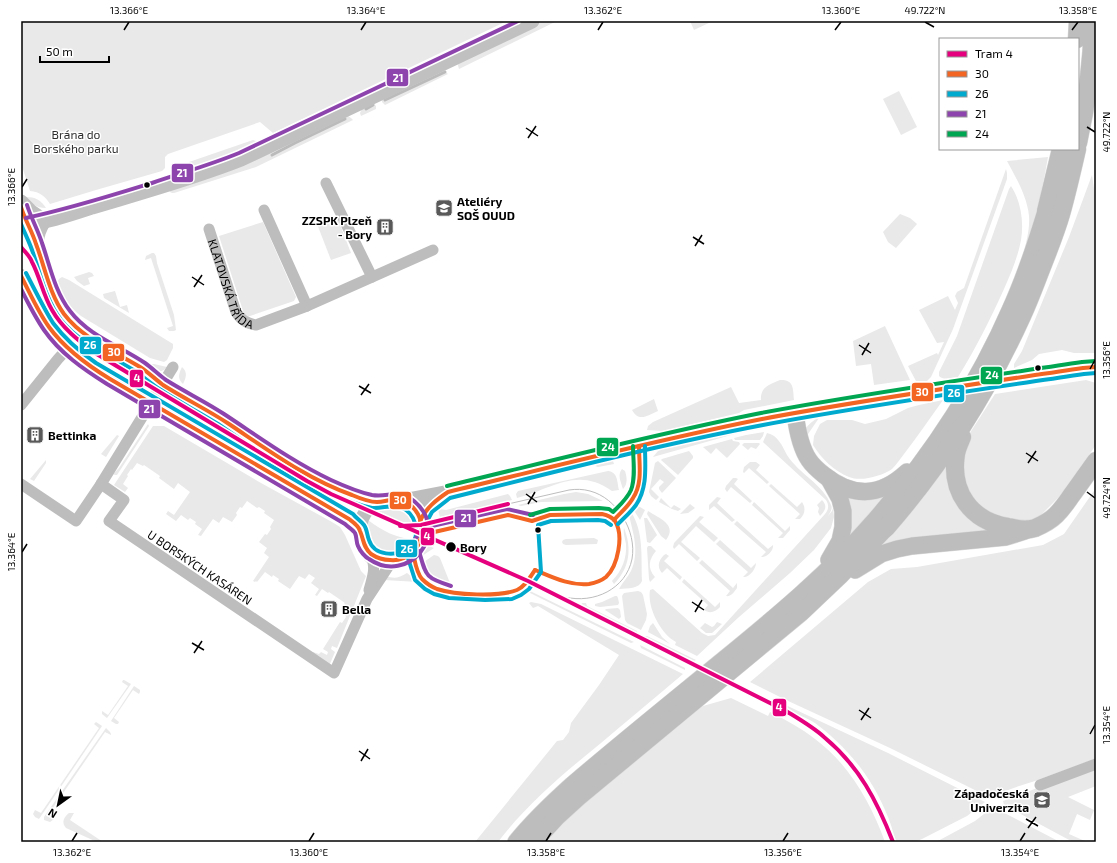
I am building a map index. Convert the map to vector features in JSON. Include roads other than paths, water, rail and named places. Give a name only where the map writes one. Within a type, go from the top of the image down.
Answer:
[{"type":"highway","points":[[1077,38],[1078,21]]},
{"type":"highway","points":[[1079,138],[1088,86],[1093,21]]},
{"type":"highway","points":[[1046,211],[1061,150]]},
{"type":"highway","points":[[886,528],[909,501],[947,450],[972,412],[997,369],[1023,315],[1049,250],[1061,215],[1077,150]]},
{"type":"highway","points":[[972,412],[956,453],[956,481],[960,494],[968,506],[978,516],[989,522],[1000,526],[1025,530],[1036,528],[1055,516],[1096,461]]},
{"type":"main road","points":[[23,227],[118,200],[209,171],[241,159],[532,21]]},
{"type":"main road","points":[[21,202],[31,212],[44,221]]},
{"type":"main road","points":[[516,842],[528,827],[548,807],[577,781],[753,636],[818,578],[875,520],[928,453],[959,406],[996,340],[1012,308],[1036,244],[1046,211]]},
{"type":"main road","points":[[36,243],[37,235],[44,221]]},
{"type":"main road","points":[[795,413],[797,431],[809,460],[829,479],[850,490],[864,492],[879,489],[892,484],[928,453]]},
{"type":"main road","points":[[818,578],[840,541],[843,527],[843,511],[840,499],[829,479]]},
{"type":"main road","points":[[534,842],[557,817],[579,797],[801,613],[840,576],[886,528]]},
{"type":"main road","points":[[840,576],[858,568],[881,554],[897,549],[912,546],[1006,536],[1025,530]]},
{"type":"street","points":[[326,183],[372,277]]},
{"type":"street","points":[[21,207],[23,227],[36,243],[47,280],[55,299],[65,316],[81,331],[142,369],[162,384],[215,415],[316,479],[349,494],[379,502]]},
{"type":"street","points":[[264,210],[307,306]]},
{"type":"street","name":"KLATOVSKÁ TŘÍDA","points":[[209,229],[236,312],[240,319],[256,325],[307,306],[433,250]]},
{"type":"street","points":[[21,276],[44,319],[53,332],[68,348],[94,369],[336,511],[349,519],[360,529]]},
{"type":"street","points":[[21,405],[68,348]]},
{"type":"street","points":[[21,484],[76,521],[101,484],[173,367]]},
{"type":"street","points":[[401,501],[415,511],[420,521],[422,534],[420,542],[416,549],[403,559],[392,561],[381,559],[371,554],[364,545],[360,534],[362,519],[371,507],[379,502],[390,500],[401,501],[448,492],[688,434],[795,413],[936,390],[1096,367]]},
{"type":"street","name":"U BORSKÝCH KASÁREN","points":[[101,484],[124,500],[109,521],[334,673],[367,599]]},
{"type":"street","points":[[420,521],[424,512],[431,504],[448,492]]},
{"type":"street","points":[[367,599],[374,570],[371,554]]},
{"type":"street","points":[[367,599],[392,561]]},
{"type":"street","points":[[1040,785],[1096,764]]},
{"type":"waterway","points":[[385,100],[445,72]]},
{"type":"waterway","points":[[366,109],[373,105]]},
{"type":"waterway","points":[[272,155],[345,119]]},
{"type":"tram line","name":"4","points":[[21,247],[29,256],[46,298],[56,317],[71,334],[95,353],[331,494],[528,581],[786,711],[811,726],[836,748],[857,772],[873,798],[893,842]]},
{"type":"tram line","points":[[508,504],[569,490],[587,490],[600,495],[609,501],[623,517],[628,527],[633,548],[632,559],[629,570],[616,586],[607,592],[587,598],[576,599],[560,596],[551,592]]},
{"type":"tram line","name":"4","points":[[400,526],[421,525],[508,504]]},
{"type":"place","name":"Ateliéry SOŠ OUUD","points":[[444,208]]},
{"type":"place","name":"ZZSPK Plzeň - Bory","points":[[385,227]]},
{"type":"place","name":"Bettinka","points":[[35,435]]},
{"type":"place","name":"Bory","points":[[451,547]]},
{"type":"place","name":"Bella","points":[[329,609]]},
{"type":"place","name":"Západočeská Univerzita","points":[[1042,800]]},
{"type":"park label","name":"Brána do Borského parku","points":[[76,141]]}]
